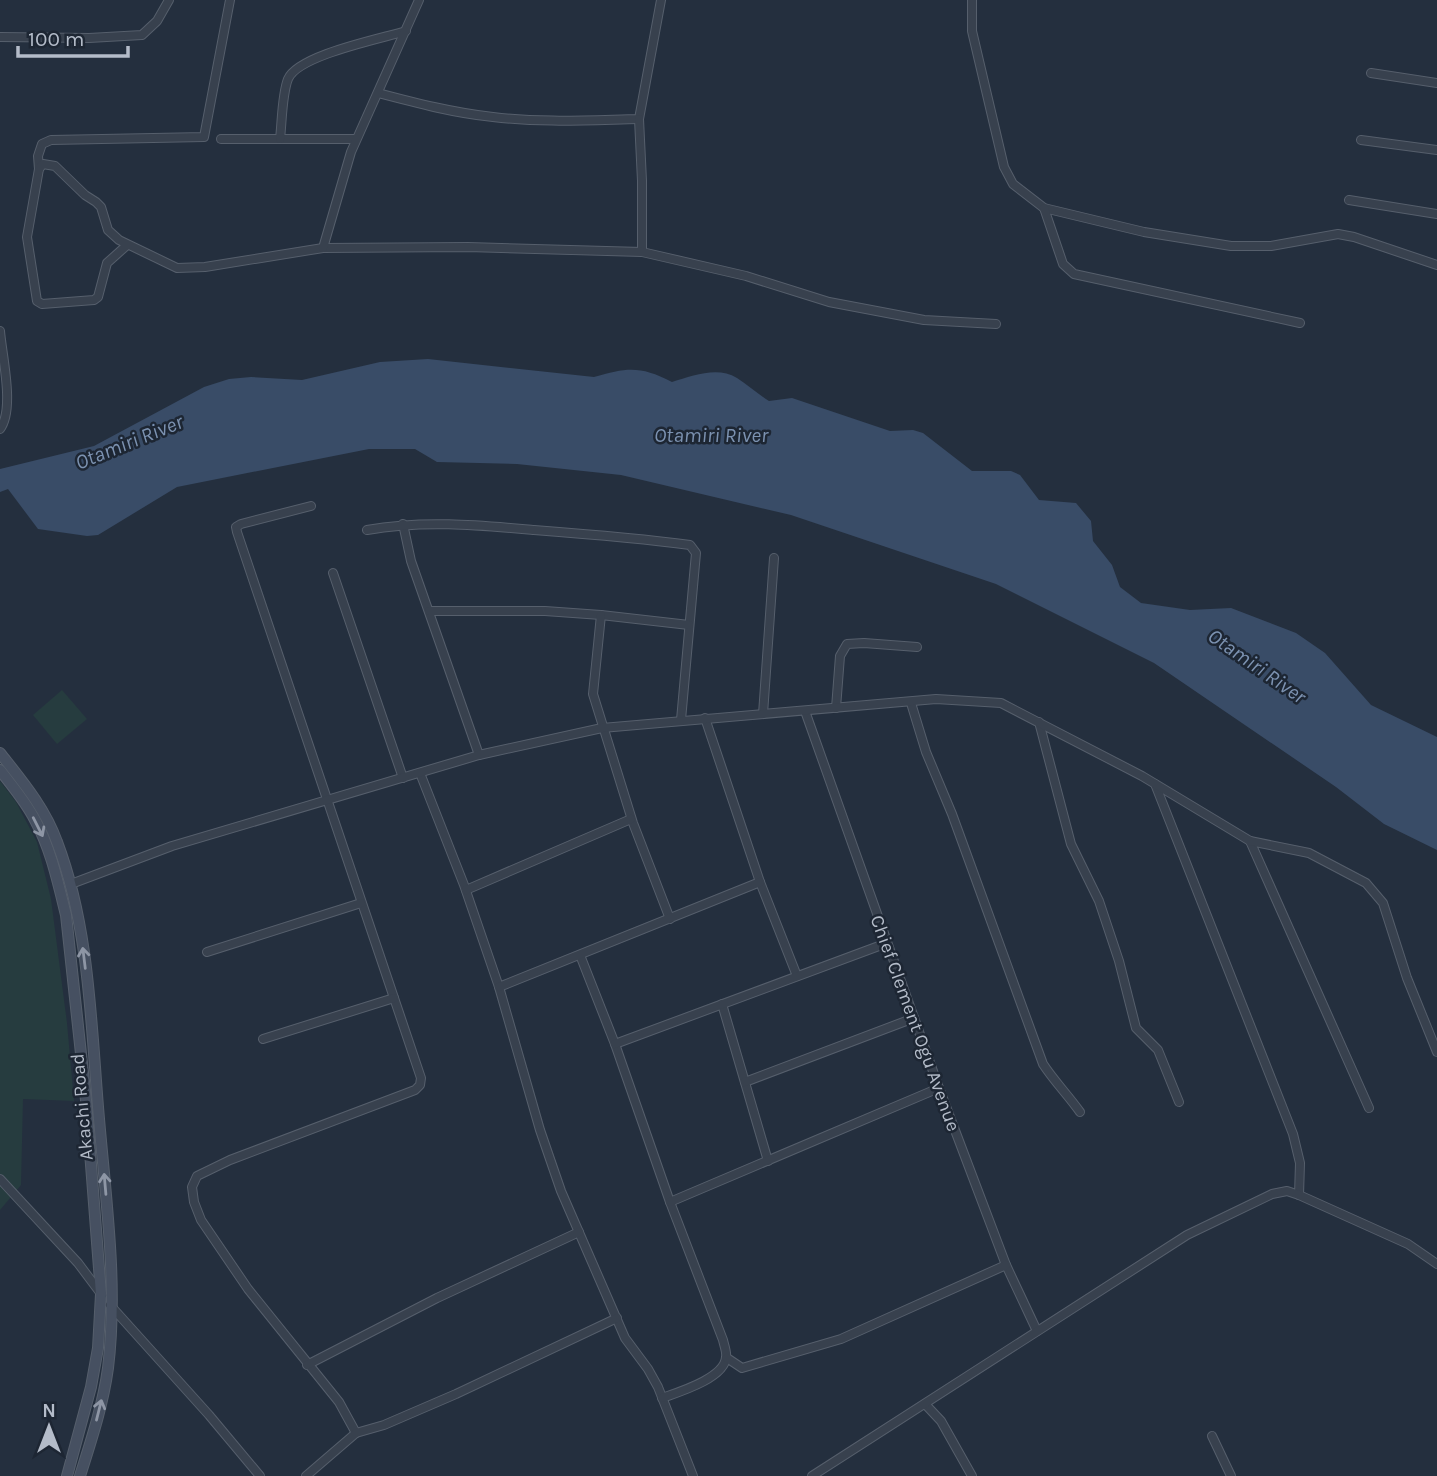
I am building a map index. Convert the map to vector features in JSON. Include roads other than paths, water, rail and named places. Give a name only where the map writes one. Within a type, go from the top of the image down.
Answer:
[{"type":"main road","name":"Akachi Road","points":[[0,753],[39,805],[57,840],[71,884],[83,949],[108,1233],[111,1306],[107,1369],[92,1438],[80,1476]]},
{"type":"main road","name":"Akachi Road","points":[[0,770],[44,837],[66,915],[86,1100],[101,1294],[98,1348],[91,1387],[67,1476]]},
{"type":"street","points":[[0,37],[89,38],[142,34],[157,21],[169,0]]},
{"type":"street","points":[[127,246],[107,263],[100,293],[94,300],[42,304],[37,301],[27,237],[41,144],[51,140],[204,137],[230,0]]},
{"type":"street","points":[[323,248],[356,139],[419,0]]},
{"type":"street","points":[[642,253],[639,118],[661,0]]},
{"type":"street","points":[[972,0],[972,31],[1004,167],[1013,184],[1044,208],[1144,232],[1231,246],[1271,246],[1338,234],[1437,265]]},
{"type":"street","points":[[280,139],[287,81],[294,69],[313,58],[406,31]]},
{"type":"street","points":[[1371,73],[1437,83]]},
{"type":"street","points":[[378,93],[491,117],[528,120],[639,118]]},
{"type":"street","points":[[221,139],[356,139]]},
{"type":"street","points":[[1361,140],[1437,150]]},
{"type":"street","points":[[39,169],[43,164],[55,166],[101,207],[108,230],[127,246],[177,268],[186,269],[323,248],[468,247],[642,253],[746,276],[829,302],[924,320],[996,324]]},
{"type":"street","points":[[1349,201],[1437,214]]},
{"type":"street","points":[[1044,208],[1063,264],[1074,274],[1300,323]]},
{"type":"street","points":[[0,331],[7,406],[5,422],[0,429]]},
{"type":"street","points":[[310,506],[236,527],[421,1078],[420,1085],[415,1090],[230,1160],[197,1176],[192,1187],[201,1220],[248,1289],[339,1402],[356,1433]]},
{"type":"street","points":[[367,530],[403,524],[471,525],[690,545],[695,553],[681,720]]},
{"type":"street","points":[[403,524],[411,561],[479,755]]},
{"type":"street","points":[[763,714],[774,558]]},
{"type":"street","points":[[333,573],[403,778]]},
{"type":"street","points":[[429,611],[545,611],[689,625]]},
{"type":"street","points":[[601,615],[593,694],[632,819],[670,919]]},
{"type":"street","points":[[836,708],[840,656],[847,645],[864,643],[917,647]]},
{"type":"street","points":[[71,884],[172,846],[420,772],[479,755],[602,728],[936,699],[1001,703],[1155,784],[1250,841],[1310,853],[1366,883],[1383,903],[1407,978],[1437,1052]]},
{"type":"street","points":[[911,703],[926,752],[952,814],[1043,1064],[1065,1089],[1080,1112]]},
{"type":"street","name":"Chief Clement Ogu Avenue","points":[[805,711],[939,1088],[1006,1265],[1037,1331]]},
{"type":"street","points":[[705,718],[760,882],[797,976]]},
{"type":"street","points":[[1040,722],[1071,844],[1099,901],[1119,961],[1136,1028],[1158,1050],[1179,1102]]},
{"type":"street","points":[[420,772],[466,890],[499,987],[540,1130],[561,1191],[617,1318],[662,1398],[693,1476]]},
{"type":"street","points":[[1155,784],[1293,1134],[1300,1163],[1298,1195]]},
{"type":"street","points":[[466,890],[632,819]]},
{"type":"street","points":[[1250,841],[1369,1108]]},
{"type":"street","points":[[499,987],[760,882]]},
{"type":"street","points":[[206,952],[361,903]]},
{"type":"street","points":[[615,1044],[887,943]]},
{"type":"street","points":[[580,955],[723,1340],[727,1358],[722,1369],[697,1385],[662,1398]]},
{"type":"street","points":[[263,1039],[394,998]]},
{"type":"street","points":[[722,1004],[768,1161]]},
{"type":"street","points":[[745,1082],[914,1018]]},
{"type":"street","points":[[670,1202],[939,1088]]},
{"type":"street","points":[[0,1179],[78,1263],[111,1306],[260,1476]]},
{"type":"street","points":[[812,1476],[1187,1235],[1272,1194],[1287,1191],[1298,1195],[1408,1244],[1437,1264]]},
{"type":"street","points":[[307,1364],[437,1298],[579,1232]]},
{"type":"street","points":[[727,1358],[742,1367],[841,1339],[1006,1265]]},
{"type":"street","points":[[306,1476],[356,1433],[384,1425],[444,1400],[617,1318]]},
{"type":"street","points":[[925,1405],[942,1421],[972,1476]]},
{"type":"street","points":[[1212,1436],[1231,1476]]},
{"type":"water","name":"Otamiri River","points":[[428,359],[594,377],[616,371],[634,370],[652,373],[672,382],[705,373],[729,374],[769,401],[792,398],[890,431],[913,430],[923,433],[972,471],[1011,471],[1020,475],[1039,500],[1076,503],[1091,521],[1093,541],[1112,565],[1120,587],[1141,603],[1190,610],[1231,608],[1296,633],[1325,653],[1371,705],[1437,737],[1437,850],[1384,824],[1336,787],[1154,663],[996,584],[791,515],[621,475],[517,464],[437,462],[415,449],[369,449],[177,487],[98,535],[38,529],[8,489],[0,492],[0,469],[94,446],[204,387],[229,379],[251,377],[302,380],[380,362]]}]
